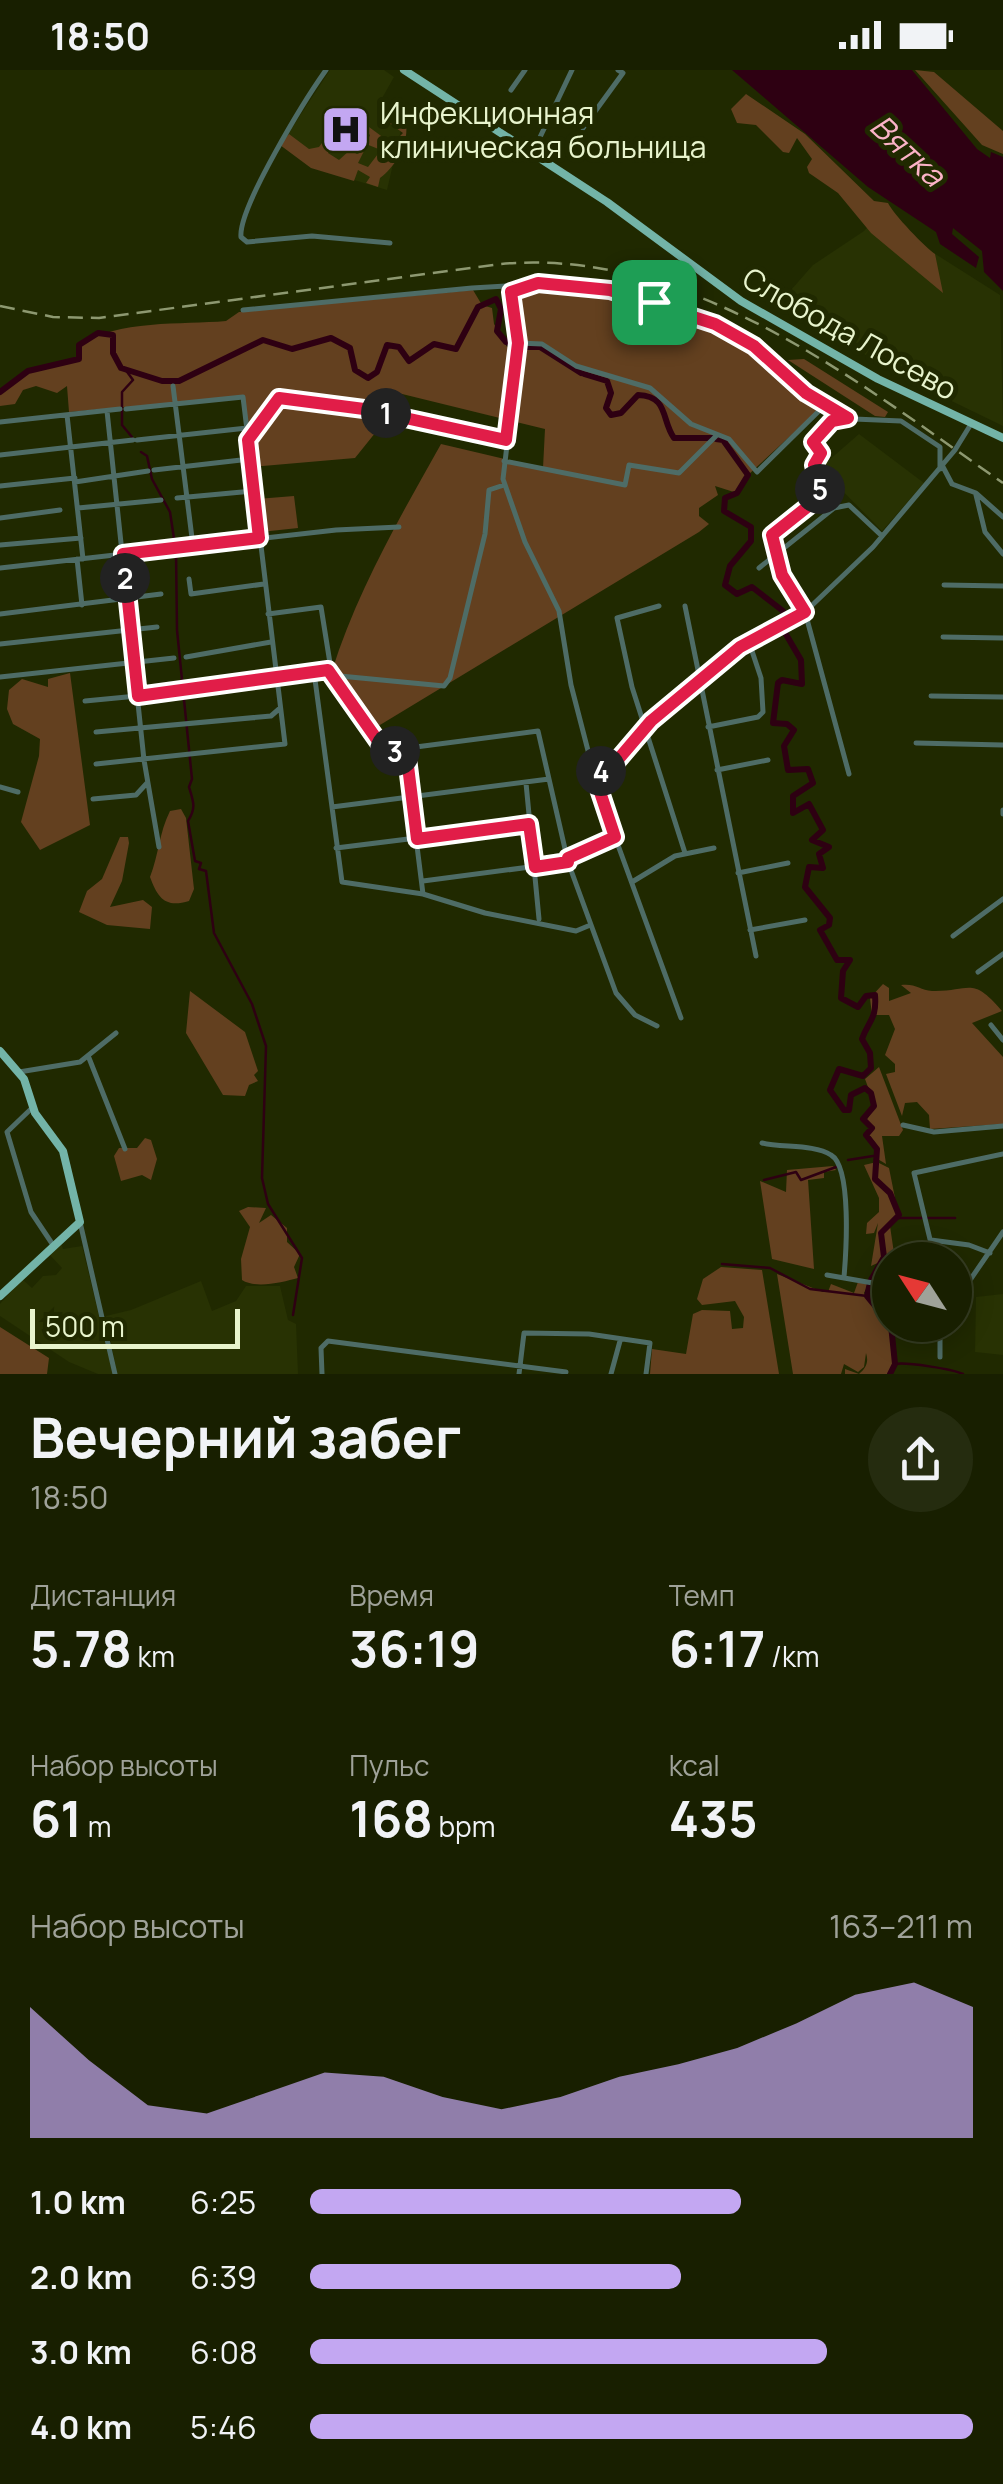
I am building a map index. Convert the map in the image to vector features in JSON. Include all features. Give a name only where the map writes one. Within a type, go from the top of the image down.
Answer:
[{"type":"main road","name":"Слобода Лосево","points":[[404,70],[607,202],[741,302],[878,379],[1003,438]]},
{"type":"main road","points":[[0,1051],[19,1072],[33,1107],[63,1151],[80,1222],[0,1296]]},
{"type":"street","points":[[326,70],[288,124],[242,219],[241,237],[246,242],[312,236],[390,243]]},
{"type":"street","points":[[511,90],[525,70]]},
{"type":"street","points":[[531,156],[572,70]]},
{"type":"street","points":[[583,128],[623,74],[618,70]]},
{"type":"street","points":[[511,292],[538,283],[610,290],[671,307],[754,346],[824,406],[848,418]]},
{"type":"street","points":[[243,310],[472,288],[506,286],[511,292],[518,347],[504,461],[505,484],[535,566],[559,610],[571,685],[594,774],[681,1018]]},
{"type":"street","points":[[518,347],[542,344],[576,366],[650,388],[691,424],[729,439],[757,472],[824,406]]},
{"type":"street","points":[[173,386],[193,546]]},
{"type":"street","points":[[0,422],[243,397],[283,747],[96,764]]},
{"type":"street","points":[[248,440],[279,398],[364,409],[506,440]]},
{"type":"street","points":[[107,411],[144,760],[158,847]]},
{"type":"street","points":[[67,416],[81,538],[82,605]]},
{"type":"street","points":[[834,508],[821,496],[814,465],[821,453],[813,442],[832,421],[848,418],[907,424],[940,448],[941,467],[952,484],[973,492],[1003,517]]},
{"type":"street","points":[[594,774],[616,762],[644,728],[698,680],[748,642],[805,612],[882,536],[941,467],[971,424]]},
{"type":"street","points":[[0,455],[246,428]]},
{"type":"street","points":[[504,461],[626,485],[628,465],[679,473],[717,435]]},
{"type":"street","points":[[0,486],[250,459]]},
{"type":"street","points":[[85,701],[328,670],[340,676],[407,684],[447,683],[485,534],[489,490],[505,484]]},
{"type":"street","points":[[176,498],[254,491]]},
{"type":"street","points":[[973,492],[985,532],[1003,554]]},
{"type":"street","points":[[821,496],[774,531],[777,554],[805,612],[849,774]]},
{"type":"street","points":[[78,508],[161,500]]},
{"type":"street","points":[[758,568],[834,508],[846,503],[882,536]]},
{"type":"street","points":[[0,518],[60,510]]},
{"type":"street","points":[[0,568],[259,538],[399,528]]},
{"type":"street","points":[[0,545],[81,538]]},
{"type":"street","points":[[190,578],[192,594],[264,584]]},
{"type":"street","points":[[944,585],[1003,586]]},
{"type":"street","points":[[0,614],[161,594]]},
{"type":"street","points":[[659,606],[616,618],[644,728],[685,854]]},
{"type":"street","points":[[685,606],[756,956]]},
{"type":"street","points":[[268,614],[320,607],[328,670],[385,751],[538,732],[568,860],[620,1002],[657,1026]]},
{"type":"street","points":[[0,644],[157,627]]},
{"type":"street","points":[[943,637],[1003,638]]},
{"type":"street","points":[[186,657],[271,642]]},
{"type":"street","points":[[708,726],[758,717],[763,712],[761,678],[748,642]]},
{"type":"street","points":[[0,677],[174,658]]},
{"type":"street","points":[[314,672],[342,882],[424,894],[485,912],[584,931],[589,923]]},
{"type":"street","points":[[931,696],[1003,697]]},
{"type":"street","points":[[96,732],[272,716],[281,706]]},
{"type":"street","points":[[916,743],[1003,745]]},
{"type":"street","points":[[406,750],[424,894]]},
{"type":"street","points":[[717,770],[768,760]]},
{"type":"street","points":[[332,807],[549,780]]},
{"type":"street","points":[[93,799],[136,795],[147,782]]},
{"type":"street","points":[[526,783],[539,920]]},
{"type":"street","points":[[0,787],[18,792]]},
{"type":"street","points":[[336,848],[529,824]]},
{"type":"street","points":[[423,880],[568,860],[615,837]]},
{"type":"street","points":[[632,882],[685,854],[714,848]]},
{"type":"street","points":[[738,873],[788,863]]},
{"type":"street","points":[[953,936],[1003,899]]},
{"type":"street","points":[[750,930],[804,920]]},
{"type":"street","points":[[978,972],[1002,959]]},
{"type":"street","points":[[992,1025],[1003,1040]]},
{"type":"street","points":[[19,1072],[60,1068],[89,1058],[116,1033]]},
{"type":"street","points":[[89,1058],[126,1149]]},
{"type":"street","points":[[33,1107],[6,1132],[31,1212],[53,1244]]},
{"type":"street","points":[[903,1125],[934,1132],[1003,1126]]},
{"type":"street","points":[[762,1143],[835,1158],[842,1174],[846,1226],[844,1277]]},
{"type":"street","points":[[989,1253],[931,1240],[914,1173],[1003,1154]]},
{"type":"street","points":[[80,1222],[115,1374]]},
{"type":"street","points":[[972,1277],[1003,1233]]},
{"type":"street","points":[[827,1275],[872,1282]]},
{"type":"street","points":[[519,1374],[524,1334],[588,1334],[650,1344],[646,1374]]},
{"type":"street","points":[[611,1374],[620,1341]]},
{"type":"street","points":[[940,1342],[940,1357]]},
{"type":"street","points":[[322,1374],[324,1343],[566,1372]]},
{"type":"shaded area","name":"Инфекционная клиническая больница","points":[[330,70],[384,70],[394,77],[381,100],[404,117],[387,190],[315,168],[282,143]]},
{"type":"shaded area","points":[[915,70],[934,72],[1003,131],[1003,154],[982,145]]},
{"type":"shaded area","points":[[746,94],[805,134],[874,201],[888,203],[935,254],[943,293],[871,233],[838,193],[809,173],[807,167],[812,159],[797,138],[789,153],[783,152],[756,125],[737,123],[731,109]]},
{"type":"shaded area","points":[[383,103],[405,118],[406,135],[401,152],[380,178],[378,187],[366,183],[370,177],[358,170],[354,181],[311,168],[280,145],[289,134],[309,149],[319,147],[327,136],[334,140],[328,153],[339,160],[350,150],[357,154],[364,151],[358,163],[368,167],[381,150],[366,144],[370,135],[365,131],[369,127],[392,144],[403,133],[378,115]]},
{"type":"shaded area","points":[[877,217],[1000,295],[1003,426],[898,375],[817,325],[791,290],[813,265],[864,231]]},
{"type":"shaded area","points":[[530,286],[617,296],[700,319],[763,351],[826,403],[748,475],[737,493],[715,486],[718,495],[699,508],[699,516],[709,524],[699,532],[375,728],[332,671],[367,583],[441,444],[543,468],[545,429],[394,392],[388,417],[355,458],[250,467],[241,397],[69,412],[67,386],[57,393],[36,386],[23,390],[15,404],[0,406],[0,394],[32,371],[80,360],[80,346],[95,337],[131,327],[226,321],[239,312],[473,290],[482,305],[492,308],[494,324],[507,347],[518,343],[511,297]]},
{"type":"shaded area","points":[[804,359],[888,412],[885,417],[875,416],[788,360]]},
{"type":"shaded area","points":[[859,434],[924,483],[882,531],[820,468]]},
{"type":"shaded area","points":[[294,496],[298,528],[261,532],[257,499]]},
{"type":"shaded area","points":[[70,673],[90,825],[40,850],[21,822],[40,739],[13,724],[7,709],[9,690],[22,679],[48,687],[48,679]]},
{"type":"shaded area","points":[[181,809],[186,818],[194,889],[189,901],[174,903],[160,896],[150,877],[170,811]]},
{"type":"shaded area","points":[[120,837],[128,837],[129,843],[122,881],[110,907],[143,900],[152,907],[150,929],[107,925],[79,912],[87,891],[102,879]]},
{"type":"shaded area","points":[[883,984],[889,988],[889,1001],[911,993],[901,985],[932,991],[977,989],[1002,1011],[972,1023],[1003,1057],[1003,1124],[930,1129],[929,1115],[917,1102],[905,1103],[902,1116],[886,1074],[895,1072],[895,1064],[885,1055],[895,1029],[889,1015],[872,1015],[870,998]]},
{"type":"shaded area","points":[[190,991],[245,1032],[258,1081],[249,1085],[245,1096],[223,1095],[186,1033]]},
{"type":"shaded area","points":[[879,1067],[903,1130],[899,1136],[882,1136],[886,1164],[876,1158],[876,1144],[868,1133],[875,1127],[866,1121],[875,1106],[865,1079]]},
{"type":"shaded area","points":[[145,1138],[151,1140],[157,1159],[151,1180],[142,1175],[121,1181],[114,1156],[119,1148],[137,1148]]},
{"type":"shaded area","points":[[877,1162],[889,1168],[898,1213],[880,1235],[884,1242],[875,1242],[878,1223],[874,1233],[866,1234],[867,1223],[879,1212],[879,1198],[864,1165]]},
{"type":"shaded area","points":[[833,1166],[836,1170],[824,1172],[824,1178],[808,1180],[814,1269],[772,1259],[760,1181],[786,1192],[787,1170]]},
{"type":"shaded area","points":[[266,1208],[259,1223],[271,1215],[287,1228],[287,1242],[300,1254],[294,1267],[298,1278],[262,1284],[242,1280],[241,1259],[250,1227],[239,1211]]},
{"type":"shaded area","points":[[890,1226],[892,1242],[884,1242],[882,1235]]},
{"type":"shaded area","points":[[60,1240],[63,1249],[82,1246],[113,1374],[98,1374],[69,1362],[0,1316],[0,1304],[22,1279],[32,1288],[43,1276],[56,1275],[62,1268],[48,1253]]},
{"type":"shaded area","points":[[721,1267],[762,1270],[779,1374],[650,1374],[652,1349],[686,1354],[693,1314],[702,1310],[730,1311],[732,1329],[743,1328],[744,1317],[735,1301],[702,1305],[697,1299],[703,1279]]},
{"type":"shaded area","points":[[777,1274],[823,1292],[828,1292],[831,1284],[854,1293],[858,1282],[869,1283],[864,1293],[872,1303],[872,1342],[893,1342],[892,1369],[887,1374],[859,1374],[866,1365],[866,1353],[864,1367],[858,1372],[844,1364],[841,1374],[793,1374]]},
{"type":"shaded area","points":[[201,1281],[212,1311],[236,1301],[246,1286],[280,1286],[288,1320],[296,1324],[298,1374],[117,1374],[106,1316],[131,1310]]},
{"type":"shaded area","points":[[1003,1294],[1003,1355],[975,1352],[976,1297]]},
{"type":"shaded area","points":[[0,1327],[49,1358],[47,1374],[0,1374]]},
{"type":"water","name":"Вятка","points":[[732,70],[912,70],[977,149],[990,158],[991,152],[1003,157],[1003,291],[984,272],[982,251],[953,228],[952,234],[979,257],[976,268],[940,244],[936,232],[868,187]]},
{"type":"waterway","points":[[0,392],[28,371],[79,359],[79,345],[98,333],[113,335],[113,353],[121,368],[162,381],[179,381],[263,340],[292,349],[331,338],[350,348],[355,370],[368,378],[377,372],[387,345],[399,347],[409,361],[434,344],[456,349],[478,307],[496,299],[501,309],[497,331],[506,342],[517,346]]},
{"type":"waterway","points":[[520,347],[540,347],[581,373]]},
{"type":"waterway","points":[[125,369],[133,380],[122,392],[122,425],[132,437]]},
{"type":"waterway","points":[[584,374],[607,381],[611,393],[606,408],[611,415],[621,413],[638,395],[648,396],[660,404],[674,438],[712,438]]},
{"type":"waterway","points":[[716,439],[723,440],[748,475],[737,493],[725,498],[724,511],[751,527],[751,541],[730,566],[725,585],[737,594],[752,587],[783,611],[784,631],[801,660],[802,684],[782,680],[778,683],[773,723],[787,724],[794,730],[784,746],[788,770],[808,769],[813,783],[793,796],[793,813],[809,804],[823,830],[812,840],[829,847],[819,854],[823,868],[809,867],[805,887],[830,918],[829,925],[820,930],[837,960],[850,960],[843,971],[841,998],[858,1007],[866,996],[875,995],[873,1015],[862,1039],[870,1053],[871,1068],[863,1076],[839,1069],[830,1090],[844,1110],[849,1110],[851,1095],[865,1088],[871,1093],[874,1106],[863,1119],[872,1128],[866,1135],[877,1149],[875,1179],[890,1193],[899,1215],[881,1233],[884,1257],[871,1280]]},
{"type":"waterway","points":[[141,452],[147,456],[152,479],[170,512],[175,545]]},
{"type":"waterway","points":[[176,551],[177,630],[192,779],[189,787],[193,805],[188,821],[195,861],[201,863],[199,869],[206,871],[214,933],[252,1004],[266,1046],[262,1178],[268,1204],[302,1258],[293,1315]]},
{"type":"waterway","points":[[848,1160],[873,1156]]},
{"type":"waterway","points":[[764,1180],[796,1172],[801,1180],[836,1167]]},
{"type":"waterway","points":[[898,1218],[922,1218]]},
{"type":"waterway","points":[[928,1218],[955,1218]]},
{"type":"waterway","points":[[722,1264],[770,1268],[810,1289],[867,1296]]},
{"type":"waterway","points":[[870,1283],[867,1296],[872,1302]]},
{"type":"waterway","points":[[890,1374],[895,1364],[893,1342]]},
{"type":"waterway","points":[[895,1364],[963,1374]]},
{"type":"railway","points":[[0,306],[53,317],[99,318],[500,264],[570,264],[638,277],[704,299],[768,329],[889,403],[1003,483]]},
{"type":"place","name":"Инфекционная клиническая больница","points":[[345,129]]},
{"type":"route","points":[[538,283],[610,290],[654,302],[715,324],[754,346],[783,368],[806,393],[848,418],[832,421],[813,442],[821,453],[814,465],[821,496],[772,535],[782,575],[805,612],[740,647],[651,721],[616,762],[594,774],[615,837],[568,858],[568,862],[535,867],[529,824],[417,839],[406,750],[385,751],[328,670],[138,696],[123,554],[259,538],[248,440],[279,398],[424,420],[506,440],[518,343],[511,292],[538,283]]}]
